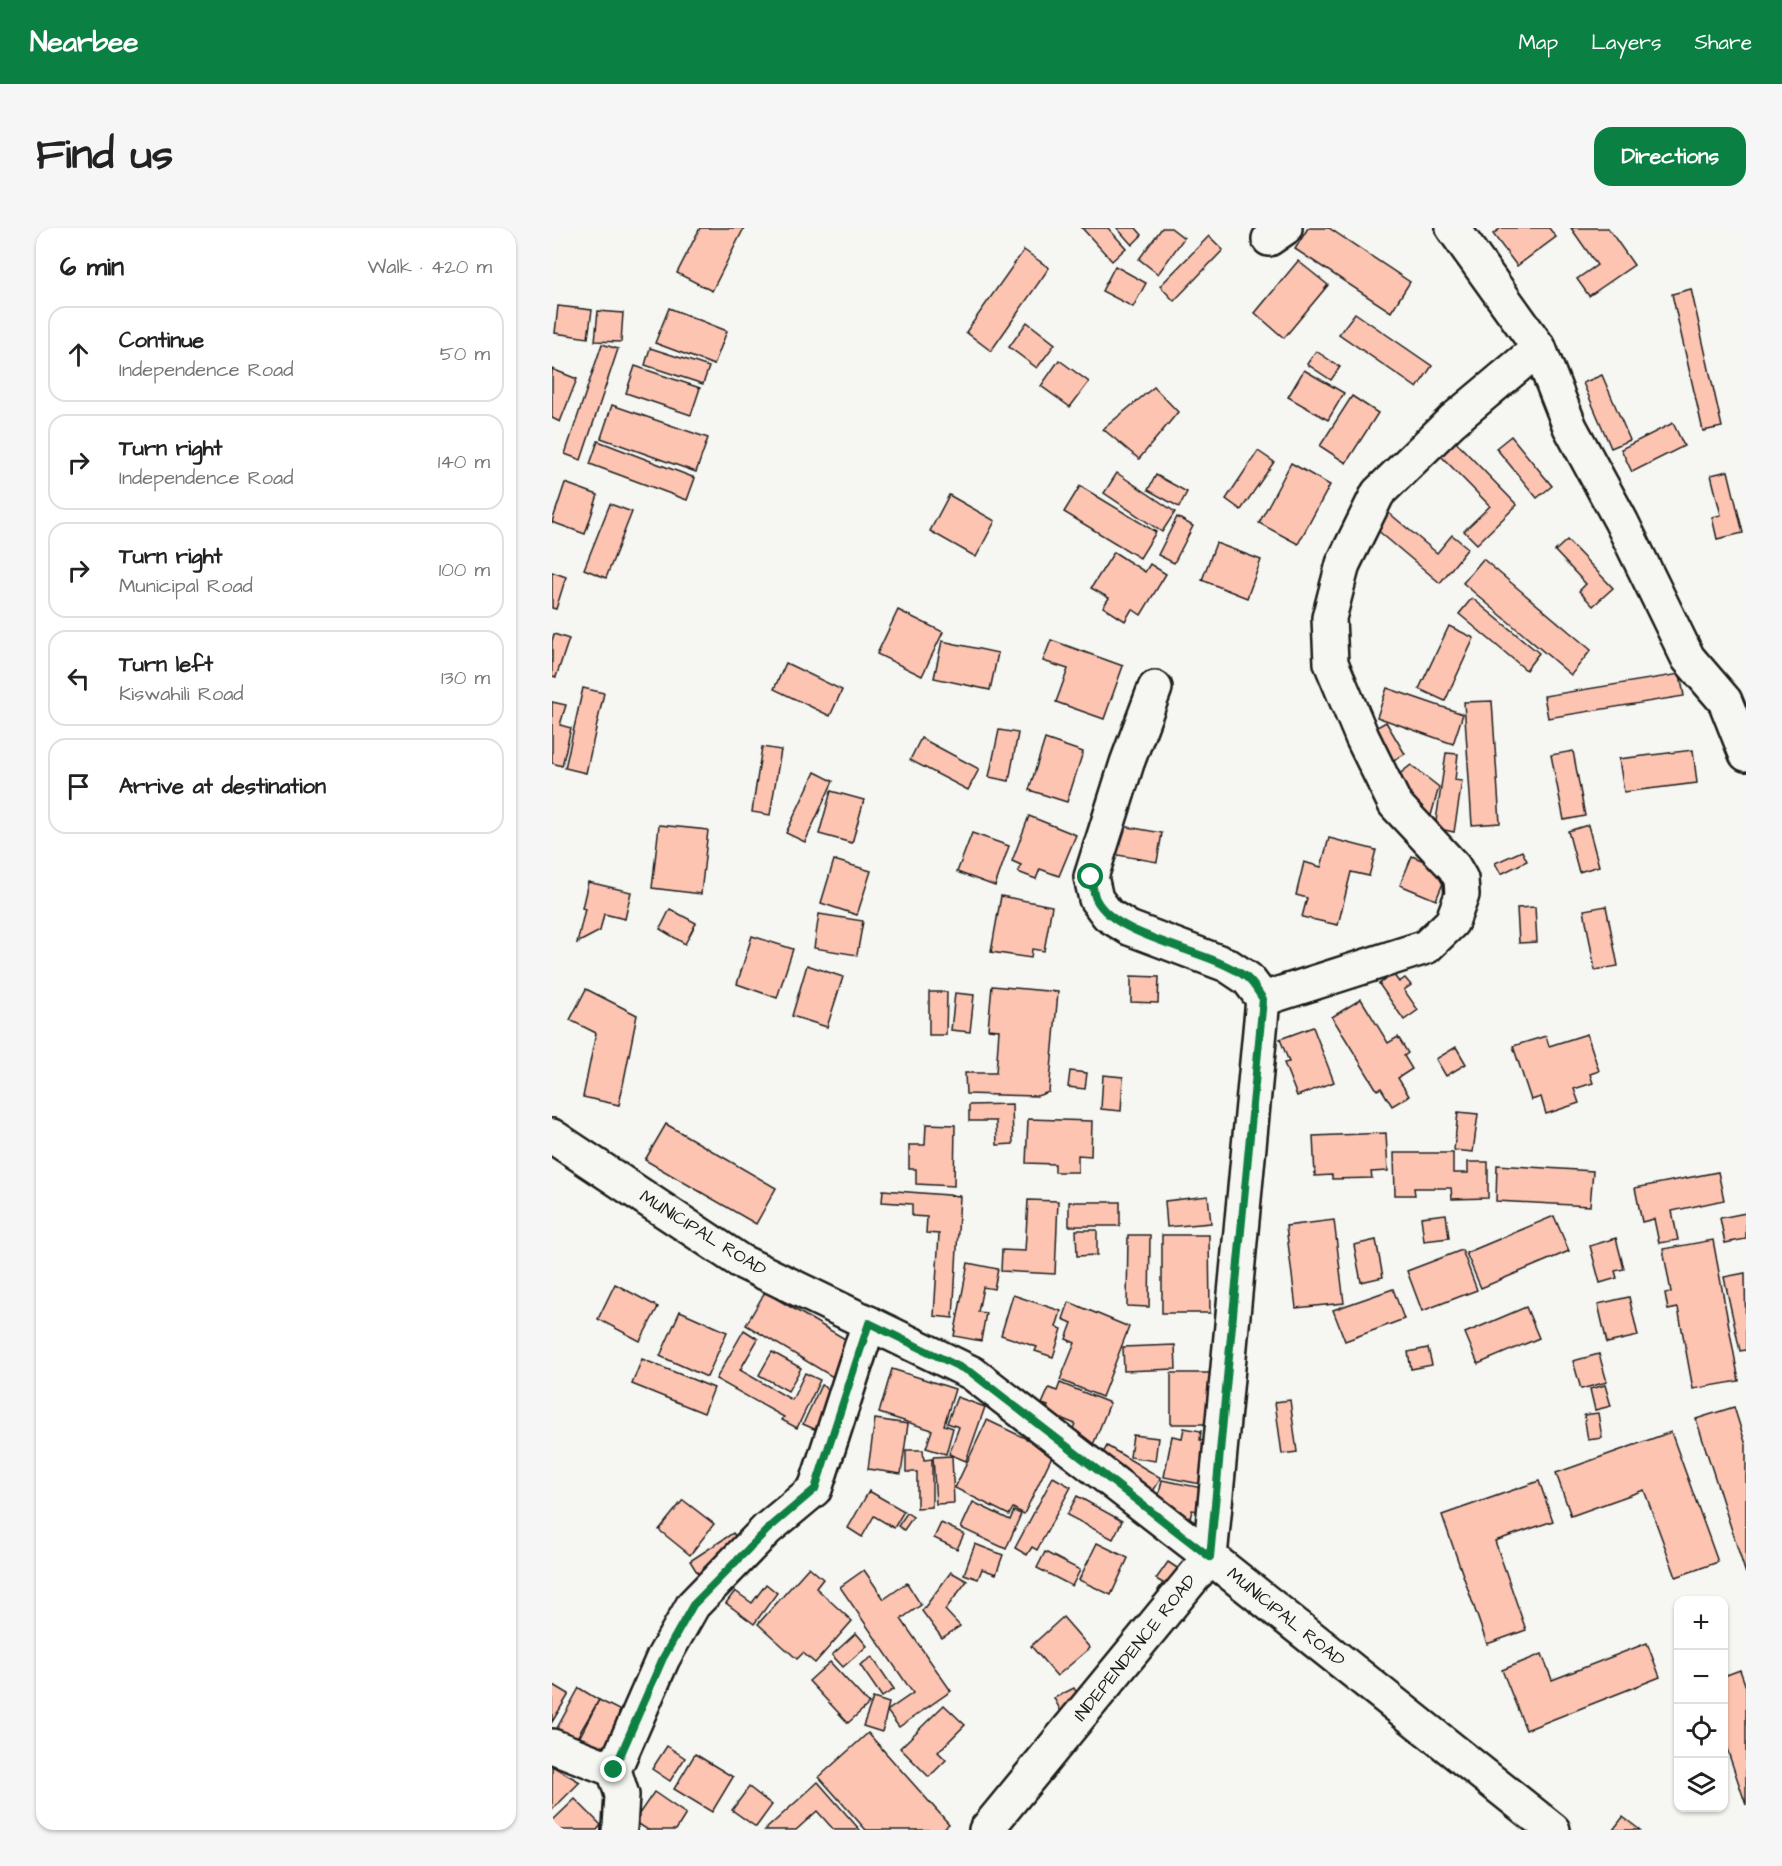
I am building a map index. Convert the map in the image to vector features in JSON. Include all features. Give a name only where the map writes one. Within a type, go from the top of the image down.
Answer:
[{"type":"street","points":[[1453,228],[1539,348],[1570,427],[1621,521],[1688,658],[1736,698],[1746,754]]},
{"type":"street","points":[[1263,999],[1426,947],[1452,922],[1462,895],[1461,879],[1454,867],[1395,804],[1362,737],[1331,663],[1329,618],[1343,564],[1378,493],[1452,421],[1539,348]]},
{"type":"street","points":[[1155,688],[1127,763],[1091,877],[1096,899],[1108,915],[1129,928],[1227,965],[1248,979],[1263,999],[1210,1557]]},
{"type":"street","name":"MUNICIPAL ROAD","points":[[552,1136],[740,1261],[972,1373],[1210,1557],[1553,1830]]},
{"type":"street","points":[[619,1830],[622,1795],[614,1770],[663,1658],[693,1605],[768,1529],[815,1489],[869,1323]]},
{"type":"street","name":"INDEPENDENCE ROAD","points":[[986,1830],[1210,1557]]},
{"type":"street","points":[[552,1746],[614,1770]]},
{"type":"building","points":[[700,228],[744,228],[712,291],[677,273]]},
{"type":"building","points":[[1082,228],[1108,228],[1126,248],[1112,261]]},
{"type":"building","points":[[1117,228],[1136,228],[1142,235],[1132,245]]},
{"type":"building","points":[[1162,228],[1171,228],[1184,238],[1158,274],[1139,259]]},
{"type":"building","points":[[1308,228],[1329,228],[1410,282],[1391,312],[1295,249]]},
{"type":"building","points":[[1501,228],[1549,228],[1556,237],[1517,266],[1493,234]]},
{"type":"building","points":[[1571,228],[1608,228],[1634,265],[1589,296],[1577,279],[1597,265]]},
{"type":"building","points":[[1209,236],[1223,250],[1174,301],[1160,286]]},
{"type":"building","points":[[1024,250],[1049,268],[991,351],[966,332]]},
{"type":"building","points":[[1298,261],[1328,285],[1284,338],[1255,313]]},
{"type":"building","points":[[1115,266],[1146,283],[1133,307],[1102,291]]},
{"type":"building","points":[[1691,289],[1722,427],[1703,431],[1672,294]]},
{"type":"building","points":[[558,306],[592,310],[588,338],[555,333]]},
{"type":"building","points":[[669,308],[727,331],[714,365],[655,343]]},
{"type":"building","points":[[598,311],[623,313],[621,342],[595,341]]},
{"type":"building","points":[[1355,313],[1432,366],[1417,388],[1339,334]]},
{"type":"building","points":[[1027,322],[1055,344],[1037,368],[1009,347]]},
{"type":"building","points":[[602,344],[618,349],[581,460],[565,454]]},
{"type":"building","points":[[650,348],[709,367],[703,384],[645,365]]},
{"type":"building","points":[[1316,351],[1340,367],[1331,380],[1307,364]]},
{"type":"building","points":[[1059,360],[1089,382],[1070,407],[1041,386]]},
{"type":"building","points":[[635,366],[700,388],[691,415],[626,393]]},
{"type":"building","points":[[552,369],[577,379],[560,422],[552,418]]},
{"type":"building","points":[[1304,370],[1344,393],[1328,420],[1288,397]]},
{"type":"building","points":[[1602,375],[1630,440],[1611,448],[1583,383]]},
{"type":"building","points":[[1154,387],[1178,412],[1139,459],[1103,429]]},
{"type":"building","points":[[1352,396],[1378,413],[1346,463],[1320,446]]},
{"type":"building","points":[[612,405],[708,438],[696,472],[601,438]]},
{"type":"building","points":[[1673,423],[1684,446],[1632,472],[1621,449]]},
{"type":"building","points":[[1511,436],[1552,486],[1537,498],[1496,448]]},
{"type":"building","points":[[1454,440],[1517,505],[1477,544],[1464,531],[1490,506],[1439,454]]},
{"type":"building","points":[[598,441],[695,478],[687,500],[590,464]]},
{"type":"building","points":[[1258,451],[1274,462],[1241,510],[1226,499]]},
{"type":"building","points":[[1291,463],[1330,485],[1298,544],[1259,523]]},
{"type":"building","points":[[1728,471],[1743,533],[1717,539],[1712,517],[1721,515],[1711,475]]},
{"type":"building","points":[[1117,473],[1175,512],[1162,532],[1104,493]]},
{"type":"building","points":[[1156,475],[1187,492],[1179,507],[1148,490]]},
{"type":"building","points":[[565,483],[598,495],[585,534],[552,522]]},
{"type":"building","points":[[1080,486],[1156,532],[1140,558],[1064,512]]},
{"type":"building","points":[[949,495],[995,521],[976,557],[930,531]]},
{"type":"building","points":[[610,504],[632,512],[606,578],[584,569]]},
{"type":"building","points":[[1389,513],[1437,553],[1452,535],[1468,548],[1440,583],[1376,529]]},
{"type":"building","points":[[1177,517],[1193,526],[1174,563],[1158,555]]},
{"type":"building","points":[[1567,540],[1613,588],[1593,606],[1579,591],[1586,584],[1555,551]]},
{"type":"building","points":[[1216,543],[1261,560],[1247,598],[1202,580]]},
{"type":"building","points":[[1114,552],[1145,572],[1150,564],[1166,574],[1141,615],[1132,609],[1125,621],[1103,607],[1109,598],[1091,588]]},
{"type":"building","points":[[1483,559],[1591,650],[1571,675],[1463,583]]},
{"type":"building","points":[[552,572],[566,577],[556,609],[552,608]]},
{"type":"building","points":[[1472,598],[1539,653],[1526,670],[1459,614]]},
{"type":"building","points":[[898,610],[943,632],[922,676],[877,654]]},
{"type":"building","points":[[1449,626],[1474,638],[1445,701],[1419,689]]},
{"type":"building","points":[[554,634],[569,639],[556,677],[552,676]]},
{"type":"building","points":[[1051,640],[1123,666],[1104,719],[1056,702],[1068,669],[1043,661]]},
{"type":"building","points":[[942,641],[998,653],[990,690],[934,678]]},
{"type":"building","points":[[786,663],[842,690],[830,716],[774,689]]},
{"type":"building","points":[[1680,674],[1684,696],[1548,718],[1544,696]]},
{"type":"building","points":[[583,688],[604,693],[586,773],[565,768]]},
{"type":"building","points":[[1387,688],[1463,714],[1453,744],[1377,717]]},
{"type":"building","points":[[1492,701],[1500,823],[1472,825],[1464,702]]},
{"type":"building","points":[[552,702],[566,705],[560,725],[571,728],[562,766],[552,763]]},
{"type":"building","points":[[1386,722],[1405,754],[1388,763],[1370,731]]},
{"type":"building","points":[[999,730],[1018,733],[1009,781],[989,777]]},
{"type":"building","points":[[921,738],[979,769],[968,790],[910,760]]},
{"type":"building","points":[[1045,739],[1083,752],[1067,802],[1029,790]]},
{"type":"building","points":[[762,747],[781,750],[770,815],[752,812]]},
{"type":"building","points":[[1693,750],[1697,783],[1624,792],[1619,759]]},
{"type":"building","points":[[1573,751],[1585,816],[1564,820],[1551,755]]},
{"type":"building","points":[[1446,753],[1458,754],[1455,780],[1462,781],[1454,832],[1435,828]]},
{"type":"building","points":[[1411,765],[1439,787],[1430,819],[1397,776]]},
{"type":"building","points":[[815,772],[833,781],[805,842],[786,833]]},
{"type":"building","points":[[831,791],[864,800],[852,843],[819,834]]},
{"type":"building","points":[[1029,816],[1076,835],[1059,876],[1040,869],[1036,879],[1018,872],[1021,865],[1012,861]]},
{"type":"building","points":[[659,825],[708,830],[701,894],[652,888]]},
{"type":"building","points":[[1117,825],[1162,833],[1157,862],[1112,854]]},
{"type":"building","points":[[1588,825],[1599,866],[1579,872],[1568,831]]},
{"type":"building","points":[[972,833],[1009,846],[995,886],[957,872]]},
{"type":"building","points":[[1329,838],[1376,850],[1369,876],[1351,872],[1338,925],[1302,917],[1307,898],[1296,895],[1304,862],[1321,867]]},
{"type":"building","points":[[1522,851],[1527,861],[1501,874],[1495,863]]},
{"type":"building","points":[[1412,856],[1448,871],[1436,900],[1400,885]]},
{"type":"building","points":[[834,860],[871,871],[857,915],[821,903]]},
{"type":"building","points":[[588,882],[631,892],[625,919],[604,914],[600,931],[577,943],[585,909],[582,908]]},
{"type":"building","points":[[1001,896],[1052,906],[1044,951],[1032,949],[1031,958],[991,952]]},
{"type":"building","points":[[1606,906],[1618,966],[1595,970],[1584,910]]},
{"type":"building","points":[[1535,907],[1537,942],[1519,943],[1517,908]]},
{"type":"building","points":[[670,909],[696,923],[685,944],[660,929]]},
{"type":"building","points":[[819,914],[863,921],[857,955],[814,948]]},
{"type":"building","points":[[752,936],[793,949],[777,998],[737,984]]},
{"type":"building","points":[[807,965],[843,977],[827,1027],[792,1016]]},
{"type":"building","points":[[1393,974],[1399,982],[1405,978],[1411,985],[1404,990],[1418,1010],[1404,1020],[1379,984]]},
{"type":"building","points":[[1131,976],[1159,977],[1158,1003],[1131,1002]]},
{"type":"building","points":[[992,986],[1058,992],[1049,1092],[1037,1096],[966,1094],[965,1073],[996,1073],[999,1030],[988,1029]]},
{"type":"building","points":[[586,989],[637,1015],[619,1105],[583,1097],[596,1033],[570,1020]]},
{"type":"building","points":[[929,992],[947,992],[946,1035],[929,1035]]},
{"type":"building","points":[[955,993],[974,995],[970,1032],[951,1030]]},
{"type":"building","points":[[1361,999],[1388,1043],[1398,1037],[1408,1053],[1404,1056],[1412,1069],[1398,1078],[1409,1096],[1392,1106],[1381,1088],[1377,1090],[1332,1017]]},
{"type":"building","points":[[1313,1027],[1334,1082],[1297,1096],[1284,1063],[1289,1062],[1280,1039]]},
{"type":"building","points":[[1587,1034],[1599,1071],[1590,1074],[1593,1083],[1574,1089],[1579,1103],[1546,1114],[1541,1097],[1531,1100],[1513,1046],[1546,1036],[1549,1046]]},
{"type":"building","points":[[1456,1047],[1466,1064],[1446,1076],[1436,1059]]},
{"type":"building","points":[[1070,1071],[1087,1073],[1085,1089],[1068,1087]]},
{"type":"building","points":[[1103,1075],[1123,1077],[1121,1111],[1101,1109]]},
{"type":"building","points":[[1012,1104],[1013,1144],[997,1145],[996,1121],[969,1121],[969,1105]]},
{"type":"building","points":[[1458,1112],[1478,1114],[1473,1152],[1454,1150]]},
{"type":"building","points":[[1028,1119],[1092,1121],[1091,1156],[1078,1155],[1078,1172],[1055,1172],[1055,1164],[1026,1163]]},
{"type":"building","points":[[666,1124],[776,1188],[756,1224],[645,1160]]},
{"type":"building","points":[[926,1124],[955,1125],[954,1186],[916,1184],[916,1169],[909,1169],[909,1145],[925,1145]]},
{"type":"building","points":[[1386,1133],[1388,1171],[1371,1172],[1372,1178],[1332,1179],[1332,1175],[1315,1176],[1313,1136]]},
{"type":"building","points":[[1394,1153],[1453,1153],[1453,1173],[1468,1173],[1468,1162],[1488,1162],[1488,1198],[1452,1199],[1451,1188],[1414,1188],[1415,1195],[1395,1195]]},
{"type":"building","points":[[1497,1165],[1593,1171],[1590,1206],[1496,1201]]},
{"type":"building","points":[[1718,1172],[1724,1200],[1672,1211],[1678,1240],[1659,1243],[1654,1219],[1642,1222],[1635,1188]]},
{"type":"building","points":[[883,1190],[960,1196],[953,1318],[934,1316],[939,1234],[926,1233],[927,1217],[912,1216],[912,1204],[882,1202]]},
{"type":"building","points":[[1208,1196],[1211,1223],[1167,1227],[1165,1201]]},
{"type":"building","points":[[1028,1200],[1058,1201],[1055,1274],[1001,1271],[1002,1250],[1025,1251]]},
{"type":"building","points":[[1069,1202],[1120,1202],[1120,1226],[1069,1226]]},
{"type":"building","points":[[1746,1213],[1746,1239],[1725,1243],[1720,1218]]},
{"type":"building","points":[[1446,1214],[1449,1238],[1424,1241],[1421,1217]]},
{"type":"building","points":[[1554,1216],[1569,1251],[1481,1288],[1466,1253]]},
{"type":"building","points":[[1334,1220],[1344,1303],[1296,1308],[1286,1226]]},
{"type":"building","points":[[1076,1230],[1097,1230],[1097,1255],[1077,1256]]},
{"type":"building","points":[[1128,1235],[1150,1235],[1149,1307],[1127,1306]]},
{"type":"building","points":[[1162,1235],[1209,1235],[1210,1313],[1162,1313]]},
{"type":"building","points":[[1616,1238],[1624,1269],[1615,1271],[1617,1278],[1600,1283],[1590,1246]]},
{"type":"building","points":[[1376,1240],[1383,1277],[1361,1282],[1354,1245]]},
{"type":"building","points":[[1713,1240],[1739,1381],[1693,1389],[1678,1308],[1668,1310],[1665,1293],[1671,1292],[1663,1249]]},
{"type":"building","points":[[1462,1250],[1477,1290],[1422,1311],[1407,1271]]},
{"type":"building","points":[[968,1263],[998,1269],[994,1289],[983,1287],[978,1312],[986,1313],[981,1341],[954,1336]]},
{"type":"building","points":[[1745,1273],[1746,1350],[1740,1351],[1724,1277]]},
{"type":"building","points":[[615,1284],[658,1307],[640,1341],[598,1319]]},
{"type":"building","points":[[1393,1289],[1404,1319],[1345,1341],[1333,1310]]},
{"type":"building","points":[[765,1292],[852,1343],[833,1377],[746,1325]]},
{"type":"building","points":[[1013,1295],[1061,1311],[1056,1327],[1062,1329],[1053,1357],[1035,1351],[1037,1347],[1001,1335]]},
{"type":"building","points":[[1629,1297],[1638,1336],[1607,1343],[1598,1304]]},
{"type":"building","points":[[1069,1302],[1129,1327],[1102,1397],[1060,1380],[1075,1343],[1066,1339],[1072,1323],[1063,1319]]},
{"type":"building","points":[[1526,1307],[1539,1338],[1478,1364],[1465,1333]]},
{"type":"building","points":[[680,1311],[727,1332],[707,1377],[660,1356]]},
{"type":"building","points":[[744,1330],[758,1339],[740,1370],[792,1400],[805,1373],[820,1380],[797,1428],[782,1420],[784,1417],[716,1379]]},
{"type":"building","points":[[1175,1345],[1176,1369],[1124,1371],[1123,1347]]},
{"type":"building","points":[[1428,1348],[1432,1365],[1411,1369],[1408,1352]]},
{"type":"building","points":[[772,1352],[801,1368],[788,1391],[759,1375]]},
{"type":"building","points":[[1599,1354],[1607,1382],[1581,1389],[1573,1361]]},
{"type":"building","points":[[642,1359],[714,1388],[704,1413],[632,1384]]},
{"type":"building","points":[[892,1369],[955,1389],[944,1425],[953,1428],[946,1454],[926,1448],[932,1430],[879,1413]]},
{"type":"building","points":[[1171,1373],[1213,1373],[1213,1424],[1171,1424]]},
{"type":"building","points":[[1060,1383],[1110,1403],[1093,1445],[1070,1435],[1075,1424],[1063,1419],[1061,1423],[1043,1416],[1048,1406],[1042,1404],[1049,1388],[1057,1391]]},
{"type":"building","points":[[821,1385],[839,1394],[821,1432],[803,1424]]},
{"type":"building","points":[[1605,1385],[1611,1406],[1595,1410],[1590,1389]]},
{"type":"building","points":[[957,1397],[985,1407],[966,1461],[949,1454],[959,1427],[947,1423]]},
{"type":"building","points":[[1290,1400],[1297,1452],[1282,1454],[1275,1402]]},
{"type":"building","points":[[1734,1407],[1746,1445],[1746,1574],[1696,1419]]},
{"type":"building","points":[[1598,1413],[1602,1438],[1588,1440],[1584,1415]]},
{"type":"building","points":[[875,1419],[908,1424],[901,1474],[868,1469]]},
{"type":"building","points":[[987,1420],[1054,1452],[1024,1514],[1013,1508],[1009,1515],[955,1488]]},
{"type":"building","points":[[1184,1428],[1201,1431],[1200,1440],[1208,1442],[1201,1484],[1164,1477],[1172,1436],[1182,1438]]},
{"type":"building","points":[[1671,1432],[1718,1562],[1676,1577],[1644,1490],[1571,1516],[1556,1473]]},
{"type":"building","points":[[1133,1435],[1158,1438],[1155,1461],[1130,1457]]},
{"type":"building","points":[[1107,1446],[1161,1478],[1152,1493],[1098,1462]]},
{"type":"building","points":[[906,1450],[923,1450],[924,1460],[932,1459],[932,1507],[917,1508],[917,1472],[906,1472]]},
{"type":"building","points":[[952,1456],[954,1503],[936,1504],[933,1457]]},
{"type":"building","points":[[1053,1477],[1071,1487],[1037,1550],[1032,1547],[1027,1555],[1015,1548]]},
{"type":"building","points":[[1162,1480],[1202,1488],[1198,1511],[1192,1510],[1190,1519],[1163,1514],[1165,1500],[1158,1499]]},
{"type":"building","points":[[1539,1481],[1553,1521],[1495,1541],[1526,1630],[1487,1644],[1442,1515]]},
{"type":"building","points":[[869,1491],[904,1511],[894,1528],[874,1516],[862,1537],[848,1528]]},
{"type":"building","points":[[1077,1496],[1122,1521],[1113,1539],[1067,1515]]},
{"type":"building","points":[[683,1500],[714,1524],[690,1555],[659,1530]]},
{"type":"building","points":[[973,1502],[1010,1520],[1014,1511],[1021,1514],[1006,1549],[961,1528]]},
{"type":"building","points":[[907,1513],[913,1517],[904,1530],[898,1526]]},
{"type":"building","points":[[941,1523],[964,1534],[957,1549],[934,1538]]},
{"type":"building","points":[[733,1533],[745,1551],[702,1580],[690,1561]]},
{"type":"building","points":[[1097,1543],[1128,1558],[1111,1595],[1079,1580]]},
{"type":"building","points":[[975,1544],[1003,1555],[996,1574],[982,1569],[978,1579],[964,1574]]},
{"type":"building","points":[[1045,1552],[1080,1570],[1072,1586],[1037,1568]]},
{"type":"building","points":[[1168,1562],[1194,1579],[1178,1603],[1158,1590],[1163,1583],[1156,1579]]},
{"type":"building","points":[[809,1567],[823,1579],[816,1588],[852,1621],[815,1663],[803,1653],[797,1659],[758,1624]]},
{"type":"building","points":[[864,1570],[884,1599],[907,1583],[921,1605],[901,1619],[951,1691],[899,1727],[887,1711],[913,1693],[840,1587]]},
{"type":"building","points":[[951,1572],[967,1581],[945,1610],[960,1626],[942,1638],[922,1611]]},
{"type":"building","points":[[766,1584],[777,1593],[754,1624],[726,1603],[735,1591],[752,1603]]},
{"type":"building","points":[[1063,1617],[1090,1648],[1057,1676],[1031,1646]]},
{"type":"building","points":[[856,1633],[867,1646],[843,1667],[832,1655]]},
{"type":"building","points":[[1647,1643],[1660,1677],[1526,1730],[1502,1670],[1542,1654],[1552,1680]]},
{"type":"building","points":[[872,1657],[894,1689],[882,1697],[860,1665]]},
{"type":"building","points":[[830,1662],[869,1704],[848,1723],[809,1681]]},
{"type":"building","points":[[1740,1670],[1746,1687],[1746,1805],[1728,1752],[1728,1674]]},
{"type":"building","points":[[552,1684],[569,1694],[552,1722]]},
{"type":"building","points":[[579,1688],[599,1700],[575,1741],[556,1730]]},
{"type":"building","points":[[1074,1688],[1085,1709],[1065,1719],[1054,1698]]},
{"type":"building","points":[[873,1698],[889,1703],[882,1732],[863,1726]]},
{"type":"building","points":[[599,1700],[623,1712],[599,1759],[575,1746]]},
{"type":"building","points":[[944,1705],[965,1725],[938,1752],[946,1760],[929,1777],[900,1748]]},
{"type":"building","points":[[868,1733],[949,1824],[942,1830],[866,1830],[819,1777]]},
{"type":"building","points":[[667,1746],[685,1758],[670,1781],[652,1769]]},
{"type":"building","points":[[695,1754],[733,1777],[712,1812],[674,1789]]},
{"type":"building","points":[[552,1766],[580,1782],[552,1810]]},
{"type":"building","points":[[818,1782],[860,1830],[834,1830],[817,1811],[796,1830],[765,1830]]},
{"type":"building","points":[[749,1787],[772,1805],[756,1827],[732,1810]]},
{"type":"building","points":[[654,1792],[686,1814],[676,1830],[648,1830],[634,1821]]},
{"type":"building","points":[[575,1799],[601,1825],[597,1830],[552,1830],[552,1821]]},
{"type":"building","points":[[1623,1817],[1640,1830],[1613,1830]]},
{"type":"route","points":[[614,1770],[663,1658],[693,1605],[768,1529],[815,1489],[869,1323],[972,1373],[1210,1557],[1263,999],[1248,979],[1227,965],[1129,928],[1108,915],[1096,899],[1091,877]]}]
